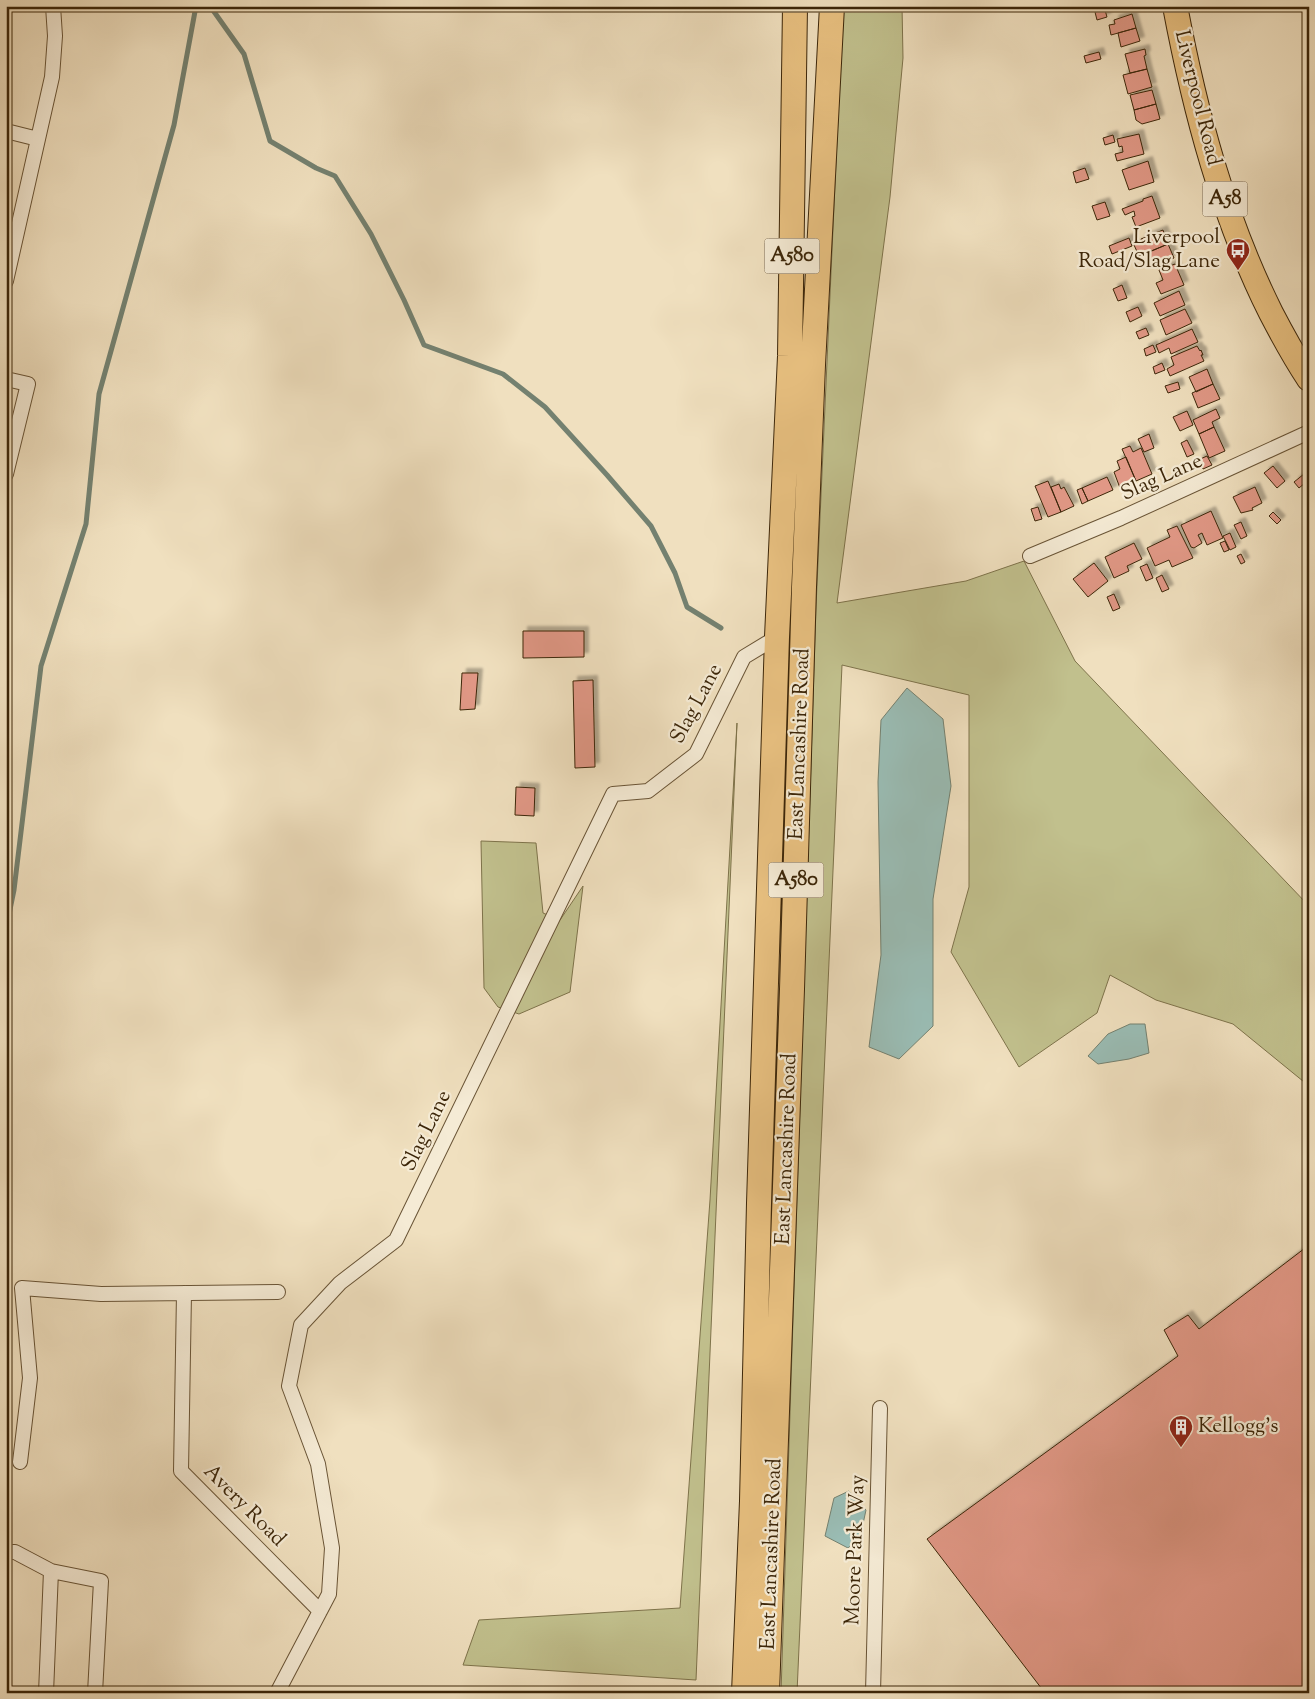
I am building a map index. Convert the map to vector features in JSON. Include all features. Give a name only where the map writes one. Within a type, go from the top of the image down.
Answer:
[{"type":"highway","name":"East Lancashire Road","points":[[767,1693],[803,617],[813,365],[832,6]]},
{"type":"highway","name":"Liverpool Road","points":[[1176,6],[1199,117],[1235,229],[1257,285],[1309,379]]},
{"type":"highway","name":"East Lancashire Road","points":[[744,1693],[752,1501],[759,1194],[777,627],[790,356],[795,7]]},
{"type":"highway","points":[[777,627],[803,617]]},
{"type":"street","points":[[6,281],[52,77],[56,36],[53,6]]},
{"type":"street","points":[[6,131],[38,139]]},
{"type":"street","points":[[6,379],[28,384],[6,474]]},
{"type":"street","name":"Slag Lane","points":[[1030,556],[1139,510],[1309,432]]},
{"type":"street","name":"Slag Lane","points":[[277,1693],[329,1594],[332,1548],[318,1464],[289,1386],[301,1325],[340,1283],[396,1240],[613,794],[648,791],[696,754],[744,657],[777,627]]},
{"type":"street","points":[[20,1462],[30,1378],[22,1288],[101,1294],[278,1292]]},
{"type":"street","name":"Avery Road","points":[[184,1293],[180,1471],[320,1611]]},
{"type":"street","name":"Moore Park Way","points":[[872,1693],[880,1408]]},
{"type":"street","points":[[6,1552],[15,1552],[51,1571],[101,1581],[95,1693]]},
{"type":"street","points":[[46,1693],[51,1571]]},
{"type":"shaded area","points":[[843,6],[902,6],[903,58],[890,197],[837,603],[966,581],[1024,561],[1075,661],[1309,906],[1309,1086],[1233,1024],[1156,1000],[1110,975],[1097,1013],[1019,1067],[951,952],[969,887],[969,695],[842,665],[797,1693],[781,1693],[816,607]]},
{"type":"shaded area","points":[[737,723],[696,1680],[463,1665],[479,1620],[680,1608],[710,1200]]},
{"type":"shaded area","points":[[481,841],[536,843],[543,913],[560,920],[583,886],[570,992],[519,1014],[498,1007],[484,988]]},
{"type":"water","points":[[907,688],[943,719],[951,786],[933,899],[933,1026],[899,1059],[869,1047],[881,955],[878,782],[881,720]]},
{"type":"water","points":[[1130,1024],[1145,1024],[1149,1053],[1129,1059],[1098,1064],[1088,1056],[1108,1034]]},
{"type":"water","points":[[849,1491],[866,1510],[860,1538],[848,1548],[825,1536],[834,1498]]},
{"type":"building","points":[[1109,6],[1127,6],[1111,11]]},
{"type":"building","points":[[1105,10],[1107,17],[1097,20],[1095,12]]},
{"type":"building","points":[[1132,14],[1136,28],[1111,35],[1109,25],[1115,24],[1114,20]]},
{"type":"building","points":[[1136,28],[1140,41],[1121,47],[1118,33]]},
{"type":"building","points":[[1145,49],[1146,55],[1144,56],[1147,69],[1130,73],[1125,54]]},
{"type":"building","points":[[1099,52],[1101,59],[1086,63],[1084,56]]},
{"type":"building","points":[[1147,69],[1152,87],[1128,94],[1123,75]]},
{"type":"building","points":[[1152,90],[1156,104],[1134,110],[1130,95]]},
{"type":"building","points":[[1156,104],[1160,119],[1142,124],[1136,120],[1134,110]]},
{"type":"building","points":[[1139,134],[1144,154],[1117,161],[1115,154],[1123,152],[1122,146],[1119,147],[1117,139]]},
{"type":"building","points":[[1113,135],[1115,142],[1105,145],[1103,138]]},
{"type":"building","points":[[1148,161],[1154,182],[1129,190],[1122,170]]},
{"type":"building","points":[[1085,168],[1089,179],[1076,183],[1073,172]]},
{"type":"building","points":[[1152,196],[1160,218],[1136,227],[1132,217],[1135,216],[1134,211],[1125,215],[1122,209]]},
{"type":"building","points":[[1105,202],[1110,216],[1097,220],[1092,206]]},
{"type":"building","points":[[1163,230],[1168,244],[1139,256],[1134,245],[1142,242],[1141,239]]},
{"type":"building","points":[[1129,238],[1132,246],[1112,254],[1109,246]]},
{"type":"building","points":[[1168,244],[1174,258],[1153,267],[1147,253]]},
{"type":"building","points":[[1175,264],[1184,285],[1161,294],[1156,283],[1163,280],[1159,270]]},
{"type":"building","points":[[1122,285],[1127,298],[1118,301],[1113,289]]},
{"type":"building","points":[[1179,291],[1185,305],[1160,316],[1154,303]]},
{"type":"building","points":[[1138,307],[1142,316],[1130,322],[1126,312]]},
{"type":"building","points":[[1185,309],[1192,323],[1166,335],[1160,320]]},
{"type":"building","points":[[1146,328],[1149,335],[1139,339],[1136,332]]},
{"type":"building","points":[[1192,329],[1198,342],[1171,354],[1169,348],[1159,353],[1156,345]]},
{"type":"building","points":[[1153,345],[1156,352],[1146,356],[1144,349]]},
{"type":"building","points":[[1197,346],[1201,350],[1204,361],[1170,376],[1167,369],[1174,365],[1171,357]]},
{"type":"building","points":[[1162,363],[1165,370],[1155,374],[1153,367]]},
{"type":"building","points":[[1207,369],[1213,384],[1196,392],[1189,377]]},
{"type":"building","points":[[1178,382],[1180,389],[1168,393],[1165,386]]},
{"type":"building","points":[[1213,384],[1220,399],[1198,408],[1192,393]]},
{"type":"building","points":[[1216,409],[1220,418],[1212,422],[1214,427],[1199,434],[1193,420]]},
{"type":"building","points":[[1187,411],[1193,425],[1180,431],[1173,417]]},
{"type":"building","points":[[1214,427],[1225,451],[1209,458],[1199,434]]},
{"type":"building","points":[[1149,434],[1154,448],[1144,452],[1138,439]]},
{"type":"building","points":[[1187,440],[1194,454],[1187,457],[1181,443]]},
{"type":"building","points":[[1130,446],[1133,452],[1141,448],[1152,474],[1136,481],[1122,449]]},
{"type":"building","points":[[1207,456],[1212,465],[1203,469],[1198,460]]},
{"type":"building","points":[[1126,457],[1136,481],[1120,488],[1114,472],[1120,469],[1117,461]]},
{"type":"building","points":[[1273,466],[1285,481],[1277,488],[1264,473]]},
{"type":"building","points":[[1309,470],[1309,488],[1305,483],[1299,488],[1294,482]]},
{"type":"building","points":[[1107,477],[1113,490],[1088,501],[1082,488]]},
{"type":"building","points":[[1048,481],[1061,512],[1048,517],[1035,486]]},
{"type":"building","points":[[1059,484],[1061,489],[1064,487],[1074,506],[1061,512],[1051,487]]},
{"type":"building","points":[[1255,487],[1262,503],[1252,508],[1253,510],[1241,513],[1233,497]]},
{"type":"building","points":[[1082,488],[1088,501],[1082,504],[1077,490]]},
{"type":"building","points":[[1038,507],[1042,519],[1035,521],[1031,509]]},
{"type":"building","points":[[1211,511],[1223,538],[1207,545],[1202,533],[1198,535],[1202,543],[1194,548],[1191,547],[1181,525]]},
{"type":"building","points":[[1273,512],[1281,520],[1277,524],[1269,516]]},
{"type":"building","points":[[1241,522],[1247,536],[1241,539],[1234,525]]},
{"type":"building","points":[[1177,526],[1193,558],[1172,567],[1169,560],[1155,566],[1147,548],[1170,537],[1167,530]]},
{"type":"building","points":[[1230,533],[1236,547],[1230,550],[1223,536]]},
{"type":"building","points":[[1225,541],[1229,550],[1224,552],[1220,543]]},
{"type":"building","points":[[1134,543],[1142,559],[1127,566],[1129,571],[1114,578],[1105,557]]},
{"type":"building","points":[[1241,554],[1245,562],[1241,564],[1237,556]]},
{"type":"building","points":[[1094,563],[1108,581],[1088,597],[1073,579]]},
{"type":"building","points":[[1147,564],[1153,578],[1146,581],[1140,567]]},
{"type":"building","points":[[1162,575],[1169,589],[1162,592],[1156,578]]},
{"type":"building","points":[[1114,594],[1120,608],[1113,611],[1107,597]]},
{"type":"building","points":[[523,631],[584,631],[584,657],[523,658]]},
{"type":"building","points":[[462,673],[478,673],[475,709],[460,710]]},
{"type":"building","points":[[593,680],[595,767],[575,768],[573,681]]},
{"type":"building","points":[[516,787],[535,788],[534,816],[515,815]]},
{"type":"building","name":"Kellogg's","points":[[1309,1245],[1309,1693],[1045,1693],[927,1539],[1178,1356],[1164,1330],[1188,1315],[1199,1329]]},
{"type":"waterway","points":[[6,929],[14,890],[41,666],[86,524],[99,394],[174,125],[196,6]]},
{"type":"waterway","points":[[210,6],[244,54],[270,141],[316,168],[335,176],[371,234],[424,345],[503,374],[545,407],[651,526],[675,573],[687,607],[721,628]]},
{"type":"place","name":"Liverpool Road/Slag Lane","points":[[1238,271]]},
{"type":"place","name":"Kellogg's","points":[[1181,1448]]}]
